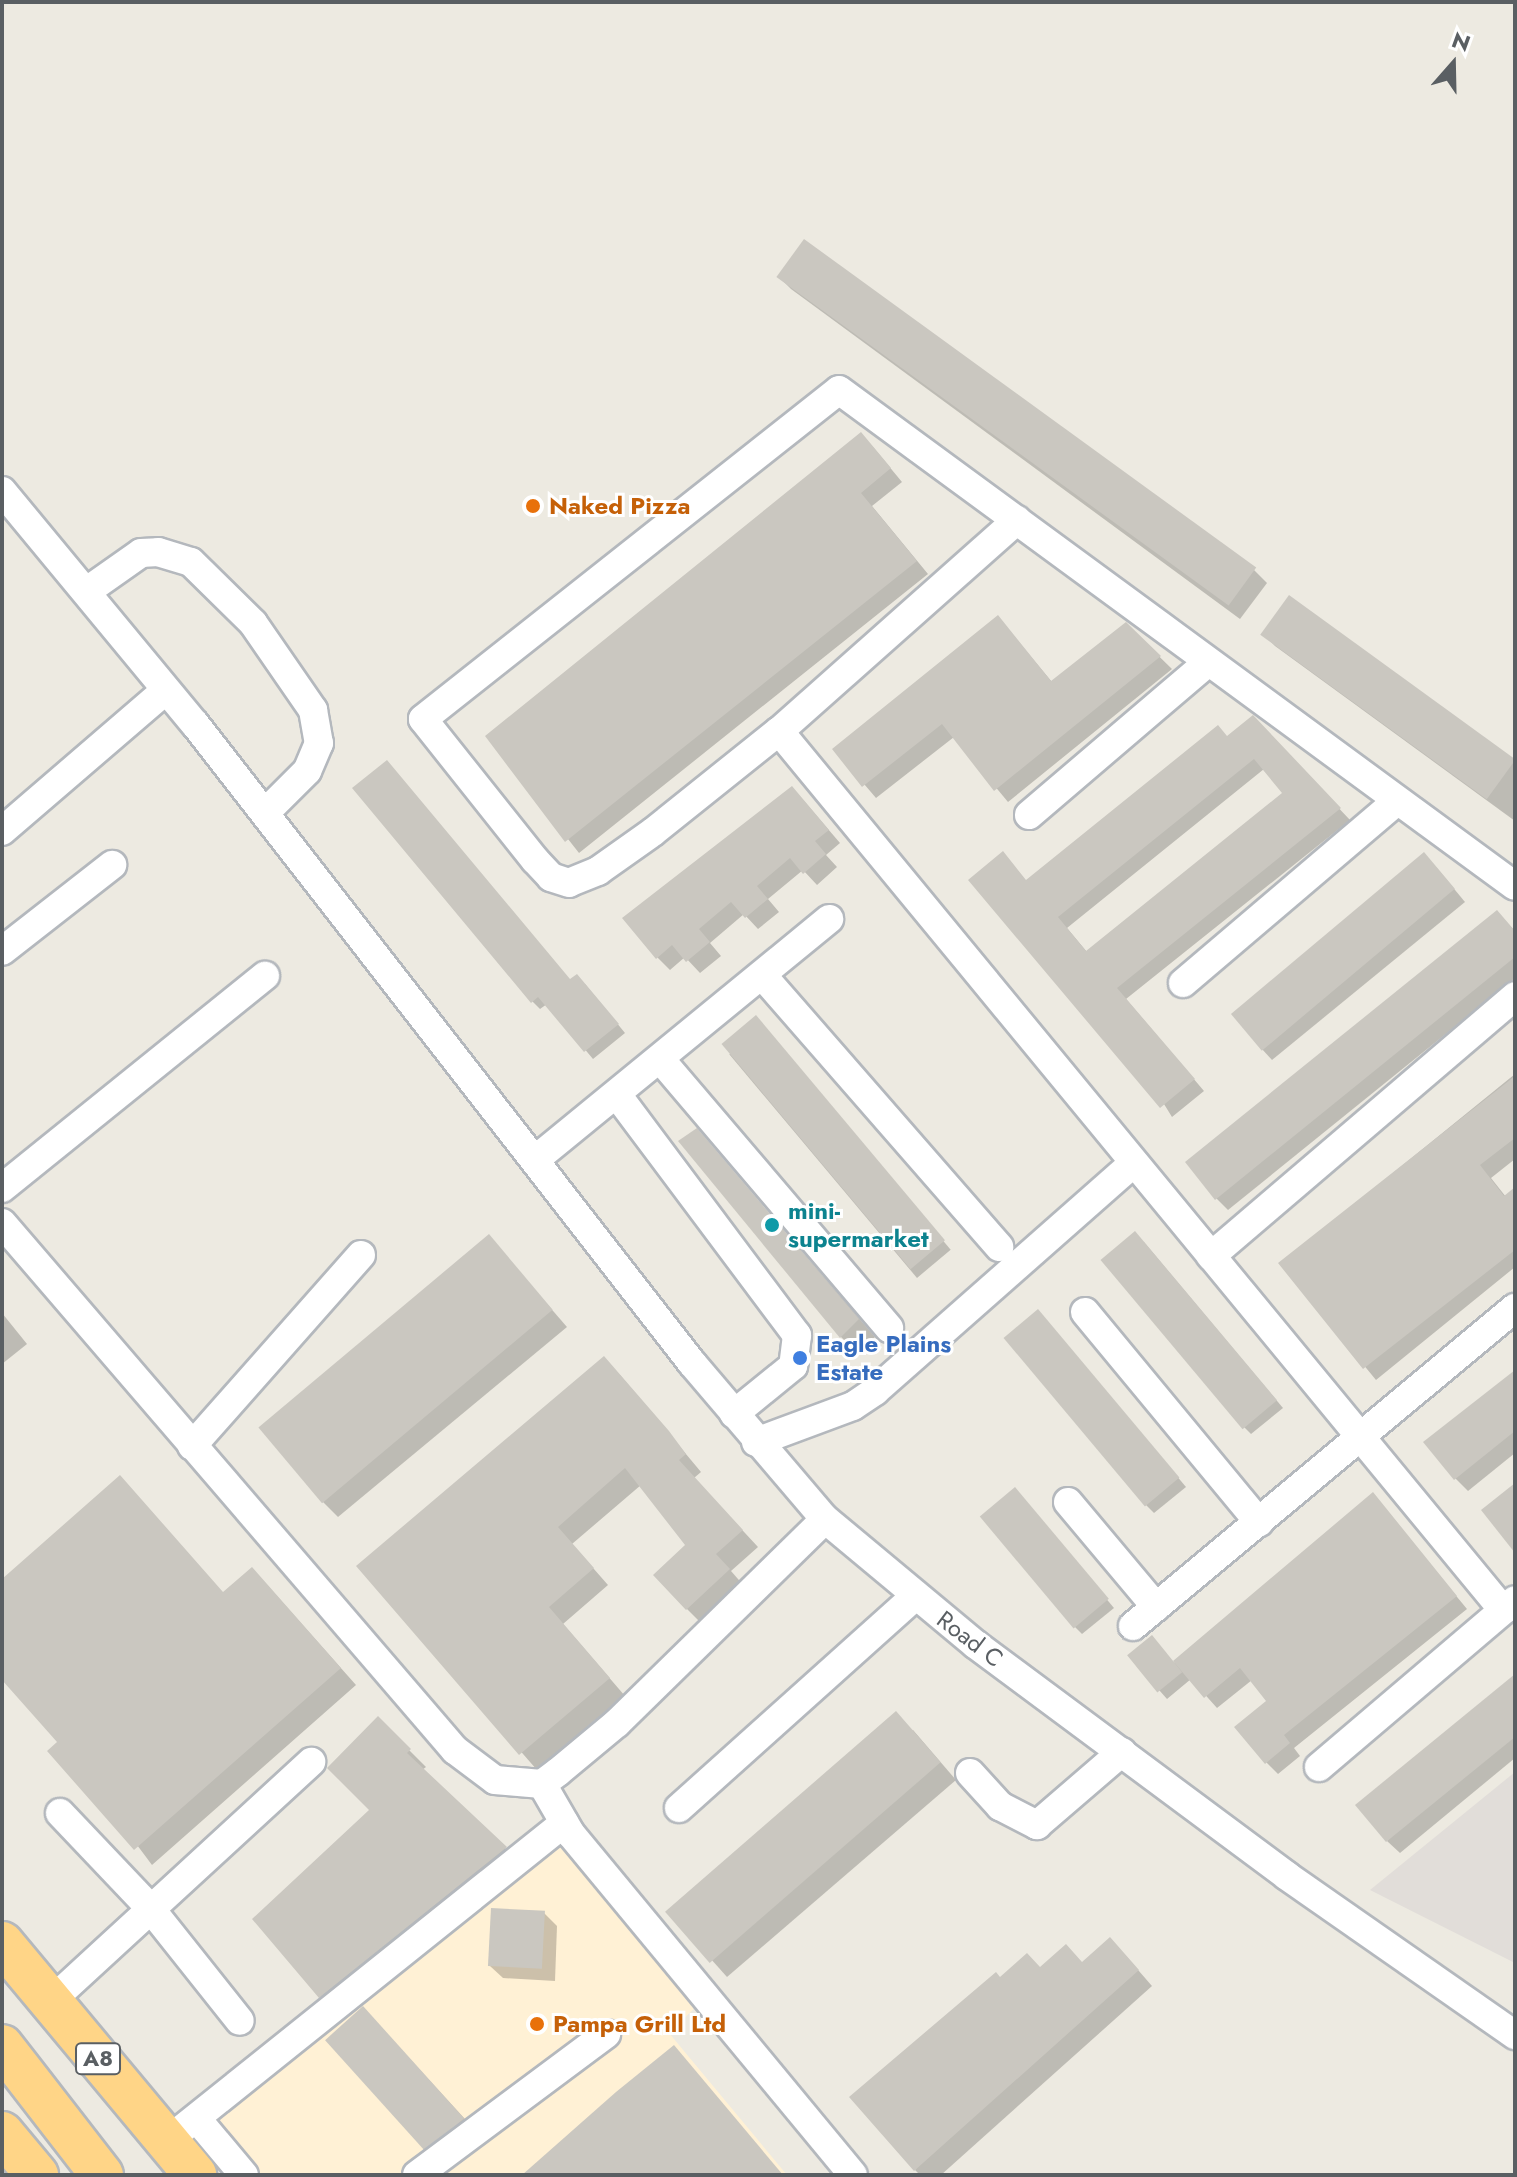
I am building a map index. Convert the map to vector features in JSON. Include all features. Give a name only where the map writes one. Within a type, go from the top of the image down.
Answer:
[{"type":"highway","name":"A8","points":[[2,1943],[50,2002],[182,2130],[195,2175]]},
{"type":"highway","points":[[2,2046],[102,2175]]},
{"type":"highway","points":[[2,2073],[89,2175]]},
{"type":"highway","points":[[2,2133],[37,2175]]},
{"type":"street","points":[[1017,520],[779,731],[632,847],[598,871],[569,883],[551,877],[535,860],[423,719],[839,390],[1017,520],[1207,663],[1515,886]]},
{"type":"street","name":"Road C","points":[[2,491],[87,591],[265,813],[756,1442],[825,1519],[914,1597],[1300,1885],[1515,2035]]},
{"type":"street","points":[[87,591],[141,553],[158,552],[191,562],[253,623],[313,710],[319,743],[307,771],[265,813]]},
{"type":"street","points":[[1029,815],[1207,663]]},
{"type":"street","points":[[2,831],[166,690]]},
{"type":"street","points":[[779,731],[1211,1256],[1509,1605],[1319,1767]]},
{"type":"street","points":[[1183,983],[1397,801]]},
{"type":"street","points":[[2,951],[112,865]]},
{"type":"street","points":[[536,1159],[618,1096],[829,919]]},
{"type":"street","points":[[762,975],[999,1247]]},
{"type":"street","points":[[2,1188],[265,976]]},
{"type":"street","points":[[1211,1256],[1515,996]]},
{"type":"street","points":[[661,1060],[889,1328]]},
{"type":"street","points":[[618,1096],[797,1335],[793,1366],[734,1414]]},
{"type":"street","points":[[756,1442],[853,1406],[875,1391],[1134,1163]]},
{"type":"street","points":[[2,1223],[455,1750],[495,1780],[542,1784],[617,1723],[825,1519]]},
{"type":"street","points":[[192,1446],[361,1255]]},
{"type":"street","points":[[1133,1626],[1515,1308]]},
{"type":"street","points":[[1085,1312],[1259,1522]]},
{"type":"street","points":[[1068,1502],[1156,1607]]},
{"type":"street","points":[[679,1808],[914,1597]]},
{"type":"street","points":[[970,1773],[1000,1806],[1037,1825],[1122,1752]]},
{"type":"street","points":[[50,2002],[311,1762]]},
{"type":"street","points":[[542,1784],[564,1823],[853,2175]]},
{"type":"street","points":[[60,1813],[150,1908],[240,2021]]},
{"type":"street","points":[[244,2175],[182,2130],[564,1823]]},
{"type":"street","points":[[417,2175],[606,2034]]},
{"type":"shaded area","points":[[1515,1772],[1515,1963],[1370,1890]]},
{"type":"shaded area","points":[[567,1836],[703,2000],[669,2033],[787,2175],[254,2175],[210,2122]]},
{"type":"building","points":[[804,239],[1256,568],[1229,606],[776,277]]},
{"type":"building","points":[[861,432],[891,468],[861,493],[917,561],[565,842],[485,736]]},
{"type":"building","points":[[1289,595],[1515,759],[1487,799],[1260,635]]},
{"type":"building","points":[[998,615],[1051,681],[1126,622],[1161,656],[994,791],[942,724],[862,787],[832,749]]},
{"type":"building","points":[[1253,715],[1341,808],[1117,988],[1195,1079],[1160,1108],[968,880],[1003,851],[1026,880],[1218,725],[1227,736]],"holes":[[[1254,759],[1282,793],[1086,951],[1058,917]]]},
{"type":"building","points":[[387,760],[570,979],[577,974],[619,1024],[584,1052],[538,997],[531,1003],[352,788]]},
{"type":"building","points":[[792,786],[829,830],[815,841],[826,854],[803,874],[790,858],[757,886],[768,899],[745,918],[731,902],[699,929],[710,942],[686,962],[672,945],[656,959],[622,918]]},
{"type":"building","points":[[1424,852],[1455,889],[1262,1051],[1231,1014]]},
{"type":"building","points":[[1497,910],[1515,931],[1515,957],[1215,1200],[1185,1162]]},
{"type":"building","points":[[756,1015],[945,1240],[911,1269],[722,1044]]},
{"type":"building","points":[[1515,1076],[1515,1138],[1480,1165],[1504,1196],[1515,1187],[1515,1250],[1363,1369],[1278,1263]]},
{"type":"building","name":"mini- supermarket","points":[[697,1128],[859,1319],[840,1338],[678,1141]]},
{"type":"building","points":[[1135,1231],[1277,1400],[1243,1429],[1101,1260]]},
{"type":"building","points":[[489,1234],[553,1310],[322,1503],[258,1427]]},
{"type":"building","points":[[1038,1309],[1179,1478],[1145,1506],[1004,1338]]},
{"type":"building","points":[[604,1356],[686,1454],[679,1460],[743,1530],[716,1554],[730,1569],[686,1610],[653,1575],[685,1545],[625,1468],[558,1527],[594,1568],[549,1607],[610,1678],[519,1755],[356,1566]]},
{"type":"building","points":[[1515,1370],[1515,1431],[1454,1480],[1423,1442]]},
{"type":"building","points":[[120,1475],[223,1592],[252,1567],[341,1668],[134,1850],[47,1751],[57,1742],[2,1680],[2,1579]]},
{"type":"building","points":[[1515,1483],[1515,1553],[1481,1510]]},
{"type":"building","points":[[1015,1487],[1109,1599],[1074,1628],[980,1517]]},
{"type":"building","points":[[1373,1492],[1457,1596],[1284,1735],[1290,1743],[1265,1764],[1234,1727],[1266,1701],[1240,1668],[1204,1698],[1173,1661]]},
{"type":"building","points":[[1152,1635],[1182,1672],[1157,1692],[1127,1655]]},
{"type":"building","points":[[1515,1674],[1515,1737],[1386,1842],[1355,1805]]},
{"type":"building","points":[[896,1711],[941,1762],[710,1963],[665,1912]]},
{"type":"building","points":[[378,1716],[411,1749],[407,1753],[507,1847],[319,1998],[252,1919],[369,1810],[327,1768]]},
{"type":"building","points":[[491,1908],[545,1911],[542,1969],[488,1966]]},
{"type":"building","points":[[1110,1937],[1139,1970],[914,2171],[849,2097],[996,1972],[1000,1977],[1027,1953],[1040,1967],[1066,1944],[1082,1962]]},
{"type":"building","points":[[363,2006],[464,2118],[426,2152],[325,2040]]},
{"type":"building","points":[[674,2045],[783,2175],[522,2175],[616,2092]]},
{"type":"place","name":"Naked Pizza","points":[[533,506]]},
{"type":"place","name":"mini- supermarket","points":[[772,1225]]},
{"type":"place","name":"Eagle Plains Estate","points":[[800,1358]]},
{"type":"place","name":"Pampa Grill Ltd","points":[[537,2024]]}]
